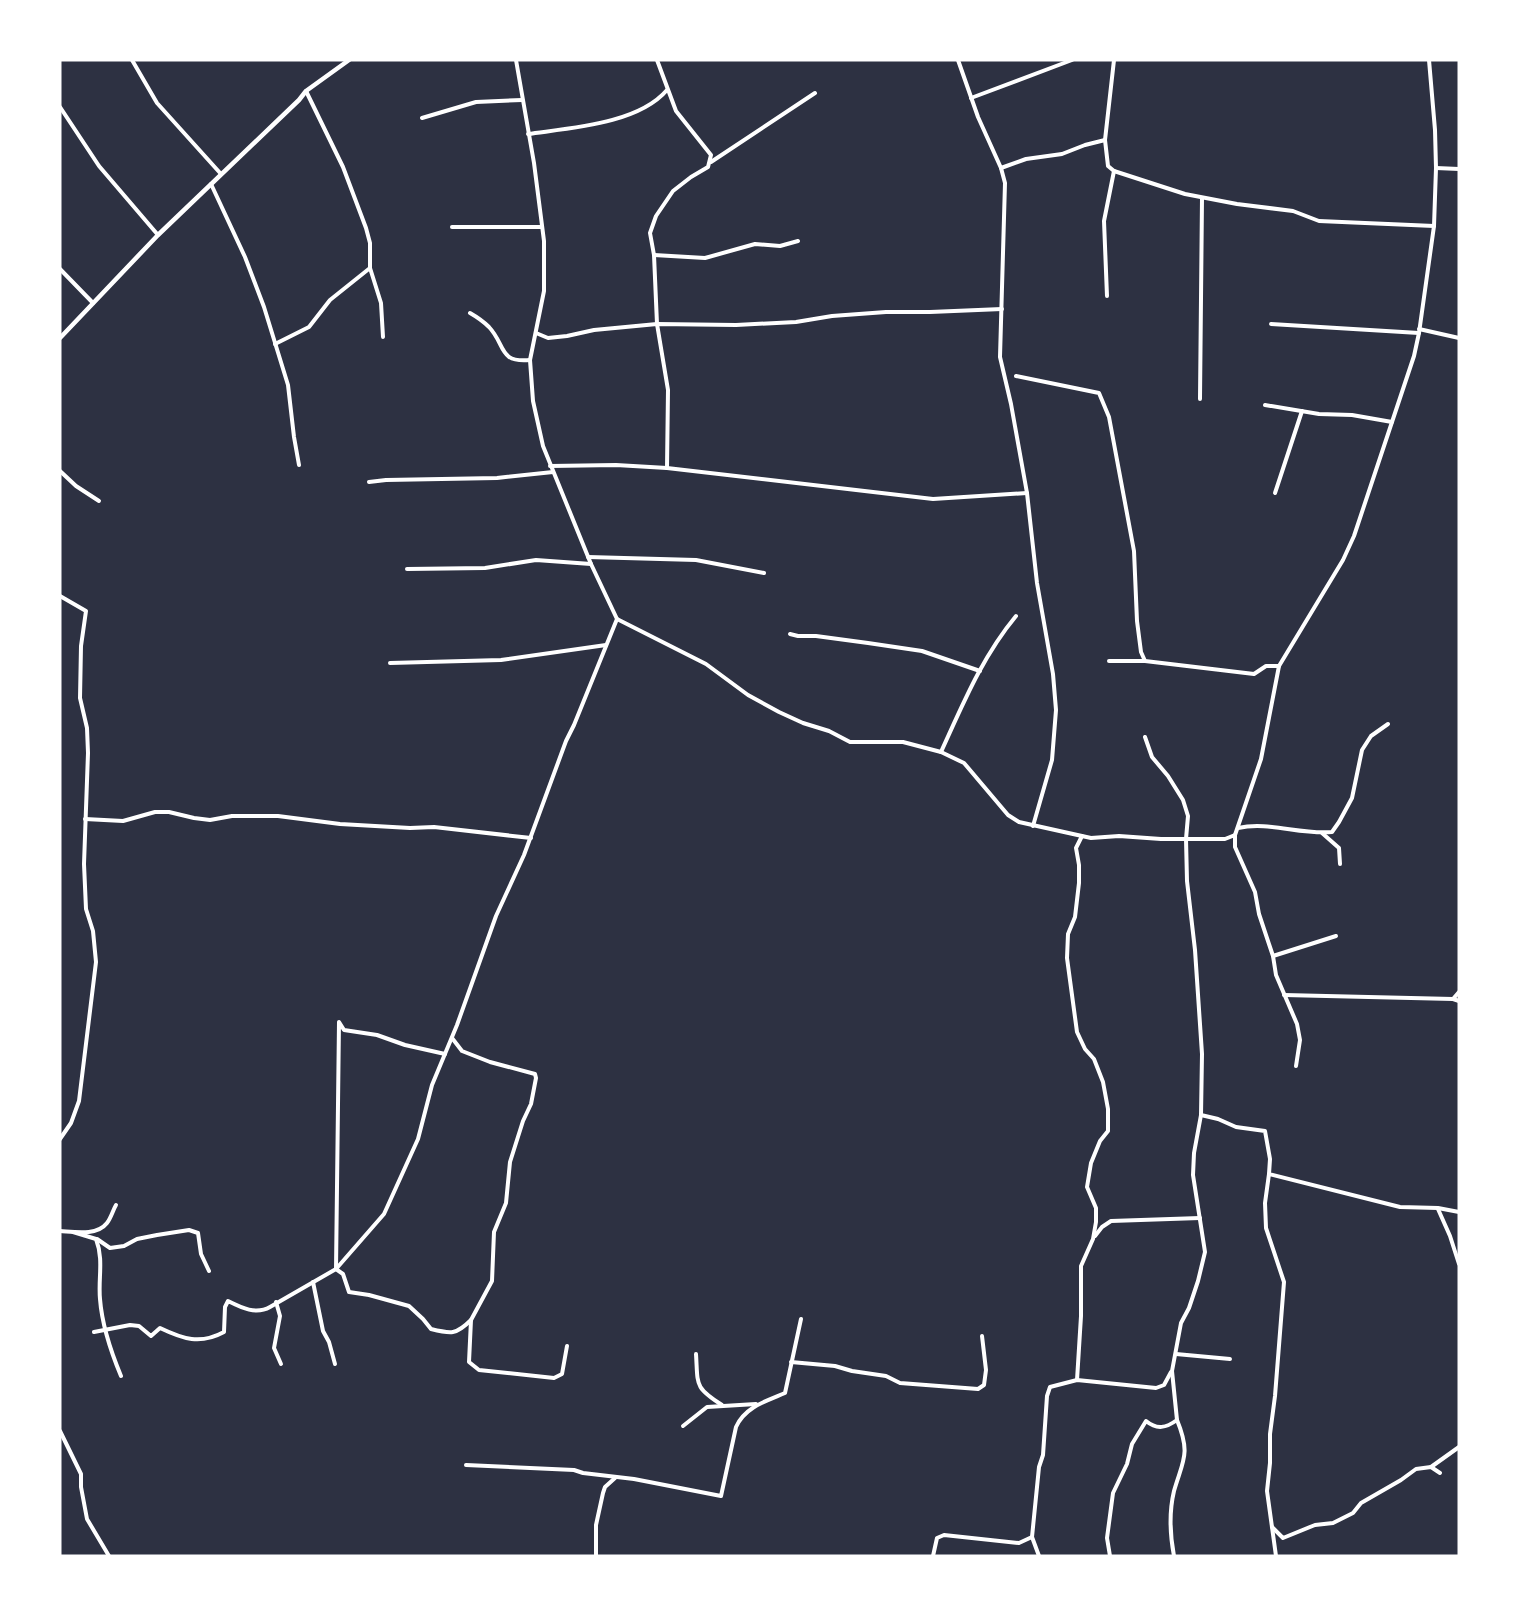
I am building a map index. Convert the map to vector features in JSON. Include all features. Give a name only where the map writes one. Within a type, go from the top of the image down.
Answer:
[{"type":"street","points":[[132,60],[157,103],[221,174]]},
{"type":"street","points":[[60,338],[158,236],[306,91],[349,60]]},
{"type":"street","points":[[516,60],[534,163],[542,227],[544,291],[530,360],[533,401],[550,466],[617,619],[706,664],[748,695],[803,723],[829,731],[850,742],[903,742],[941,752],[964,763],[1008,815],[1019,822],[1091,838],[1127,836],[1225,839],[1234,835]]},
{"type":"street","points":[[657,60],[676,111],[711,155],[710,162]]},
{"type":"street","points":[[958,60],[1005,183],[1000,357],[1027,493],[1037,583],[1053,674],[1056,710],[1052,760],[1033,826]]},
{"type":"street","points":[[971,98],[1072,60]]},
{"type":"street","points":[[1114,60],[1105,140],[1108,166],[1114,171],[1202,198],[1293,212],[1319,221],[1434,226]]},
{"type":"street","points":[[1296,1066],[1299,1033],[1276,975],[1255,891],[1235,847],[1234,835],[1261,759],[1279,666],[1343,560],[1354,536],[1414,356],[1434,226],[1435,130],[1429,60]]},
{"type":"street","points":[[528,134],[624,116],[638,111],[667,90]]},
{"type":"street","points":[[306,91],[343,167],[366,228],[370,243],[370,268],[381,303],[382,338]]},
{"type":"street","points":[[667,468],[668,390],[657,324],[654,255],[650,233],[656,216],[681,184],[708,166],[710,162],[815,93]]},
{"type":"street","points":[[422,118],[476,102],[522,100]]},
{"type":"street","points":[[60,107],[99,166],[158,236]]},
{"type":"street","points":[[1001,168],[1026,159],[1062,154],[1105,140]]},
{"type":"street","points":[[1436,168],[1459,169]]},
{"type":"street","points":[[1107,296],[1104,221],[1114,171]]},
{"type":"street","points":[[211,184],[245,257],[264,307],[288,385],[299,465]]},
{"type":"street","points":[[1200,399],[1202,198]]},
{"type":"street","points":[[452,227],[542,227]]},
{"type":"street","points":[[654,255],[705,258],[755,244],[773,247],[798,241]]},
{"type":"street","points":[[275,344],[309,327],[330,300],[370,268]]},
{"type":"street","points":[[60,269],[93,303]]},
{"type":"street","points":[[536,333],[548,338],[594,330],[657,324],[747,325],[886,312],[1002,309]]},
{"type":"street","points":[[470,313],[490,328],[507,357],[516,361],[530,360]]},
{"type":"street","points":[[1271,324],[1419,331],[1459,338]]},
{"type":"street","points":[[1016,376],[1099,393],[1109,417],[1133,541],[1137,621],[1141,652],[1145,662]]},
{"type":"street","points":[[1265,405],[1392,422]]},
{"type":"street","points":[[1275,493],[1302,411]]},
{"type":"street","points":[[550,466],[615,465],[667,468],[933,499],[1027,493]]},
{"type":"street","points":[[60,471],[76,486],[99,501]]},
{"type":"street","points":[[369,482],[509,477],[553,472]]},
{"type":"street","points":[[588,557],[696,560],[764,573]]},
{"type":"street","points":[[407,569],[485,568],[536,560],[591,564]]},
{"type":"street","points":[[60,596],[86,611],[81,646],[80,698],[87,728],[88,753],[85,819],[86,909],[93,931],[96,962],[79,1101],[71,1123],[60,1139]]},
{"type":"street","points":[[941,752],[963,700],[999,636],[1016,616]]},
{"type":"street","points":[[94,1332],[130,1325],[139,1326],[151,1336],[160,1328],[185,1338],[208,1340],[224,1332],[225,1307],[228,1301],[254,1312],[262,1311],[336,1269],[384,1214],[418,1139],[432,1085],[452,1038],[496,916],[531,838],[566,741],[617,619]]},
{"type":"street","points":[[790,634],[922,651],[980,671]]},
{"type":"street","points":[[390,663],[501,660],[606,645]]},
{"type":"street","points":[[1109,661],[1145,662],[1254,674],[1266,666],[1279,666]]},
{"type":"street","points":[[1237,828],[1252,825],[1322,833],[1332,832],[1340,822],[1352,798],[1362,750],[1371,736],[1389,724]]},
{"type":"street","points":[[1039,1556],[1032,1537],[1039,1467],[1043,1455],[1047,1396],[1050,1387],[1077,1380],[1155,1388],[1164,1385],[1172,1371],[1181,1323],[1189,1308],[1205,1252],[1193,1175],[1194,1153],[1201,1115],[1202,1054],[1195,950],[1187,881],[1188,816],[1184,800],[1152,757],[1145,737]]},
{"type":"street","points":[[85,819],[123,821],[155,812],[169,812],[210,820],[232,816],[278,816],[340,824],[434,827],[531,838]]},
{"type":"street","points":[[1322,833],[1339,848],[1340,864]]},
{"type":"street","points":[[1082,836],[1076,848],[1079,883],[1075,917],[1068,934],[1067,958],[1077,1032],[1094,1059],[1107,1096],[1108,1109],[1108,1131],[1100,1141],[1091,1163],[1087,1187],[1096,1208],[1093,1239]]},
{"type":"street","points":[[1225,839],[1235,847]]},
{"type":"street","points":[[1273,956],[1336,936]]},
{"type":"street","points":[[1453,999],[1459,992]]},
{"type":"street","points":[[1284,995],[1459,1001]]},
{"type":"street","points":[[336,1269],[339,1022],[344,1030],[377,1035],[405,1045],[445,1054]]},
{"type":"street","points":[[336,1269],[343,1274],[349,1292],[408,1306],[431,1329],[453,1333],[460,1331],[471,1320],[492,1281],[494,1232],[506,1203],[510,1162],[531,1104],[536,1078],[535,1074],[490,1062],[462,1051],[452,1038]]},
{"type":"street","points":[[1201,1115],[1236,1127],[1264,1131],[1270,1159],[1265,1203],[1266,1228],[1284,1282],[1267,1491],[1276,1556]]},
{"type":"street","points":[[1269,1174],[1400,1207],[1438,1208],[1459,1212]]},
{"type":"street","points":[[60,1231],[100,1230],[108,1222],[116,1204]]},
{"type":"street","points":[[1438,1208],[1459,1264]]},
{"type":"street","points":[[1077,1380],[1081,1266],[1093,1239],[1102,1227],[1111,1221],[1200,1218]]},
{"type":"street","points":[[73,1232],[96,1239],[110,1248],[124,1246],[137,1239],[189,1230],[198,1233],[201,1254],[209,1271]]},
{"type":"street","points":[[96,1239],[100,1251],[100,1298],[105,1331],[122,1376]]},
{"type":"street","points":[[313,1282],[323,1331],[335,1364]]},
{"type":"street","points":[[276,1302],[280,1316],[274,1348],[281,1365]]},
{"type":"street","points":[[466,1465],[574,1470],[721,1496],[736,1427],[741,1417],[759,1404],[785,1393],[801,1319]]},
{"type":"street","points":[[471,1320],[469,1362],[478,1370],[554,1378],[562,1374],[567,1347]]},
{"type":"street","points":[[791,1362],[835,1366],[886,1376],[900,1383],[978,1389],[984,1384],[986,1370],[982,1336]]},
{"type":"street","points":[[696,1354],[697,1380],[703,1393],[723,1405]]},
{"type":"street","points":[[1176,1354],[1230,1359]]},
{"type":"street","points":[[1172,1371],[1177,1420],[1184,1437],[1184,1463],[1174,1493],[1170,1523],[1174,1556]]},
{"type":"street","points":[[683,1426],[707,1407],[759,1404]]},
{"type":"street","points":[[1110,1556],[1107,1538],[1113,1493],[1127,1464],[1132,1444],[1146,1421],[1153,1427],[1168,1427],[1177,1420]]},
{"type":"street","points":[[60,1431],[81,1474],[87,1519],[110,1556]]},
{"type":"street","points":[[1272,1527],[1283,1538],[1315,1525],[1333,1523],[1353,1514],[1361,1503],[1416,1469],[1431,1467],[1459,1447]]},
{"type":"street","points":[[1431,1467],[1440,1473]]},
{"type":"street","points":[[596,1556],[596,1526],[603,1493],[605,1487],[616,1478]]},
{"type":"street","points":[[933,1556],[937,1538],[944,1534],[1019,1543],[1032,1537]]}]
